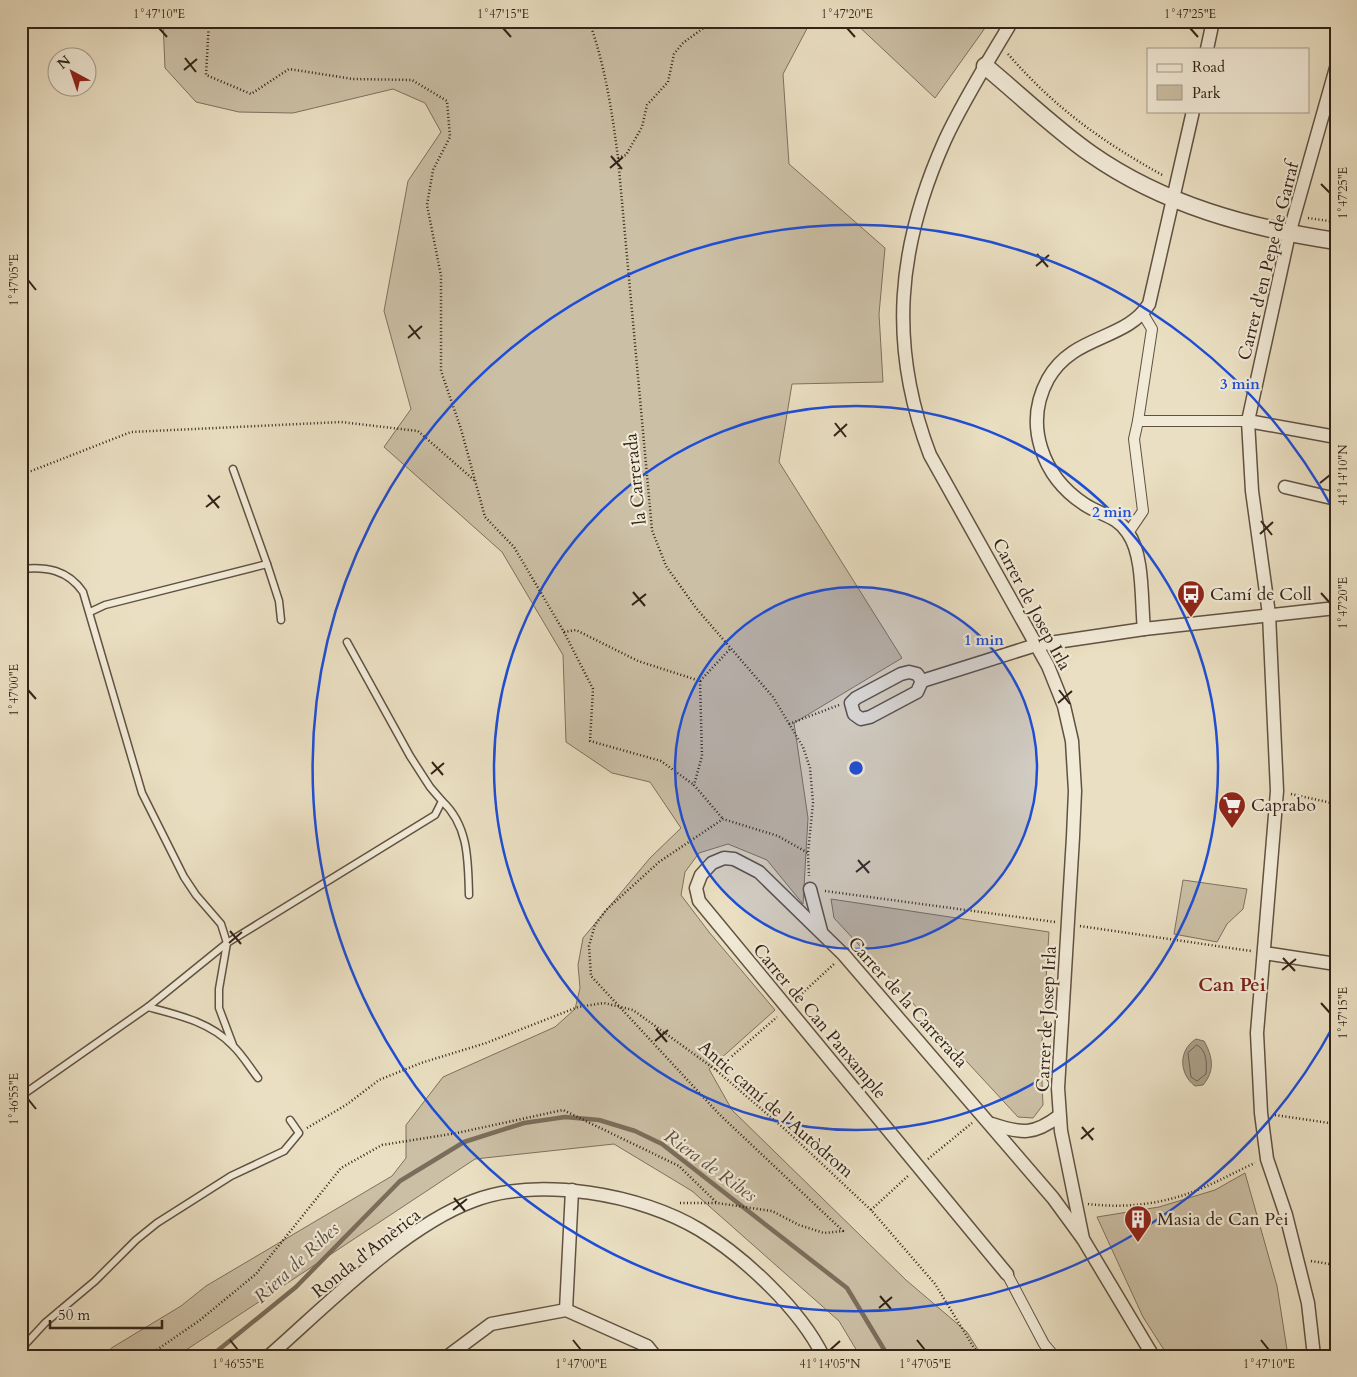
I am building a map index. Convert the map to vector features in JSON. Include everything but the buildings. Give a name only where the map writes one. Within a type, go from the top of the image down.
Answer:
[{"type":"street","name":"Carrer de Josep Irla","points":[[1012,21],[946,140],[918,214],[904,290],[902,335],[908,385],[916,419],[930,455],[1048,666],[1064,706],[1072,741],[1075,792],[1069,924],[1058,1088],[1059,1116],[1083,1239]]},
{"type":"street","points":[[1207,48],[1213,21]]},
{"type":"street","points":[[986,66],[1090,154],[1173,200],[1203,211],[1289,234],[1336,241]]},
{"type":"street","name":"Carrer d'en Pepe de Garraf","points":[[1314,1356],[1308,1303],[1267,1158],[1261,1113],[1257,1033],[1277,791],[1269,614],[1252,491],[1248,421],[1289,234],[1336,68]]},
{"type":"street","points":[[1144,629],[1138,556],[1128,533],[1112,517],[1083,504],[1057,480],[1043,456],[1038,441],[1037,424],[1043,391],[1057,366],[1082,346],[1124,327],[1143,314],[1153,294],[1193,112]]},
{"type":"street","points":[[1128,533],[1142,511],[1134,439],[1152,330],[1143,314]]},
{"type":"street","points":[[1138,422],[1248,421],[1336,437]]},
{"type":"street","points":[[1285,487],[1336,499]]},
{"type":"street","points":[[922,680],[1036,645],[1144,629],[1336,608]]},
{"type":"street","points":[[909,672],[917,674],[922,680],[917,692],[870,717],[861,719],[854,714],[850,703],[901,674],[909,672]]},
{"type":"street","name":"Carrer de Can Panxample","points":[[794,907],[759,872],[734,859],[724,858],[712,862],[701,875],[696,888],[699,902],[1007,1274]]},
{"type":"street","points":[[810,889],[822,933]]},
{"type":"street","name":"Carrer de la Carrerada","points":[[794,907],[844,955],[992,1124],[1053,1198],[1083,1239],[1153,1356]]},
{"type":"street","points":[[1264,953],[1336,964]]},
{"type":"street","points":[[992,1124],[1010,1130],[1030,1132],[1042,1128],[1059,1116]]},
{"type":"street","name":"Ronda d'Amèrica","points":[[269,1356],[363,1274],[432,1222],[474,1200],[525,1190],[572,1190],[641,1204],[699,1230],[752,1270],[789,1307],[816,1341],[823,1356]]},
{"type":"street","points":[[566,1310],[572,1190]]},
{"type":"street","points":[[1007,1274],[1044,1344],[1054,1356]]},
{"type":"street","points":[[452,1354],[490,1324],[566,1310],[648,1353]]},
{"type":"lane","points":[[233,470],[279,601],[281,620]]},
{"type":"lane","points":[[90,612],[105,605],[267,564]]},
{"type":"lane","points":[[21,569],[40,567],[67,575],[76,582],[83,592],[142,793],[184,877],[196,895],[221,924],[226,943],[219,989],[219,1008],[233,1045],[258,1078]]},
{"type":"lane","points":[[347,642],[410,756],[430,788],[457,818],[465,838],[468,858],[469,895]]},
{"type":"lane","points":[[21,1096],[148,1007],[226,943],[435,815],[442,801]]},
{"type":"lane","points":[[148,1007],[197,1022],[233,1045]]},
{"type":"lane","points":[[21,1349],[45,1323],[95,1281],[157,1223],[231,1176],[284,1150],[300,1133],[290,1120]]},
{"type":"path","points":[[209,21],[206,76],[251,94],[288,68],[353,79],[412,80],[447,101],[450,137],[433,170],[427,205],[441,276],[441,371],[485,517],[514,546],[564,632],[593,689],[590,741],[661,761],[694,785],[723,819],[778,836],[808,853]]},
{"type":"path","name":"la Carrerada","points":[[589,21],[600,56],[618,158],[652,530],[666,566],[696,608],[773,696],[803,747],[810,768],[813,803],[808,853],[810,889]]},
{"type":"path","points":[[618,158],[626,154],[642,128],[647,105],[668,82],[674,54],[684,43],[713,21]]},
{"type":"path","points":[[999,44],[1036,86],[1067,113],[1111,145],[1166,177]]},
{"type":"path","points":[[1307,218],[1336,222]]},
{"type":"path","points":[[21,475],[131,432],[341,422],[418,431],[475,481]]},
{"type":"path","points":[[564,632],[576,630],[638,661],[700,681]]},
{"type":"path","points":[[694,785],[702,756],[700,681],[731,648]]},
{"type":"path","points":[[789,724],[841,704],[850,703]]},
{"type":"path","points":[[1277,791],[1336,804]]},
{"type":"path","points":[[148,1356],[200,1320],[256,1274],[341,1168],[382,1145],[456,1133],[563,1110],[680,1166],[717,1203],[772,1211],[799,1225],[824,1233],[843,1231],[719,1114],[664,1058],[623,1008],[591,976],[589,946],[595,925],[606,910],[659,862],[723,819]]},
{"type":"path","points":[[810,889],[1264,953]]},
{"type":"path","name":"Antic camí de l'Autòdrom","points":[[300,1133],[380,1080],[421,1063],[486,1043],[578,1007],[604,1003],[633,1010],[716,1070],[787,1131],[871,1210],[935,1284],[979,1356]]},
{"type":"path","points":[[1261,1113],[1336,1124]]},
{"type":"path","points":[[1077,1203],[1106,1206],[1150,1204],[1177,1198],[1209,1186],[1238,1170],[1267,1158]]},
{"type":"path","points":[[1297,1259],[1336,1265]]},
{"type":"green space","points":[[163,21],[811,21],[783,74],[789,164],[885,248],[879,314],[883,382],[792,384],[779,462],[902,658],[794,723],[808,818],[803,904],[767,860],[728,844],[699,853],[685,872],[681,895],[709,932],[775,1010],[709,1069],[732,1110],[906,1280],[967,1332],[982,1356],[860,1356],[839,1321],[692,1191],[614,1144],[475,1159],[177,1356],[102,1356],[113,1347],[181,1306],[206,1286],[392,1176],[406,1158],[406,1125],[443,1077],[555,1027],[575,1009],[580,988],[578,965],[583,938],[650,858],[681,828],[650,782],[612,773],[566,742],[563,655],[502,552],[384,447],[411,409],[384,311],[408,181],[441,132],[425,103],[393,89],[293,113],[239,112],[196,102],[165,68]]},
{"type":"green space","points":[[853,21],[990,21],[935,98]]},
{"type":"green space","points":[[1183,880],[1247,889],[1243,909],[1227,924],[1217,942],[1174,934]]},
{"type":"green space","points":[[831,899],[1049,932],[1041,1058],[1043,1105],[1033,1118],[1018,1117],[834,918]]},
{"type":"green space","points":[[1245,1173],[1277,1286],[1288,1356],[1168,1356],[1143,1317],[1097,1217],[1159,1207],[1215,1190]]},
{"type":"water","points":[[1196,1039],[1204,1041],[1211,1058],[1211,1069],[1203,1085],[1195,1086],[1186,1075],[1183,1062],[1186,1049]]},
{"type":"waterway","name":"Riera de Ribes","points":[[211,1356],[296,1287],[400,1181],[464,1142],[524,1123],[565,1117],[599,1120],[635,1131],[662,1144],[847,1288],[888,1356]]},
{"type":"place","name":"Camí de Coll","points":[[1191,618]]},
{"type":"place","name":"Caprabo","points":[[1232,829]]},
{"type":"place","name":"Masia de Can Pei","points":[[1138,1243]]},
{"type":"district","name":"Can Pei","points":[[1232,984]]}]
